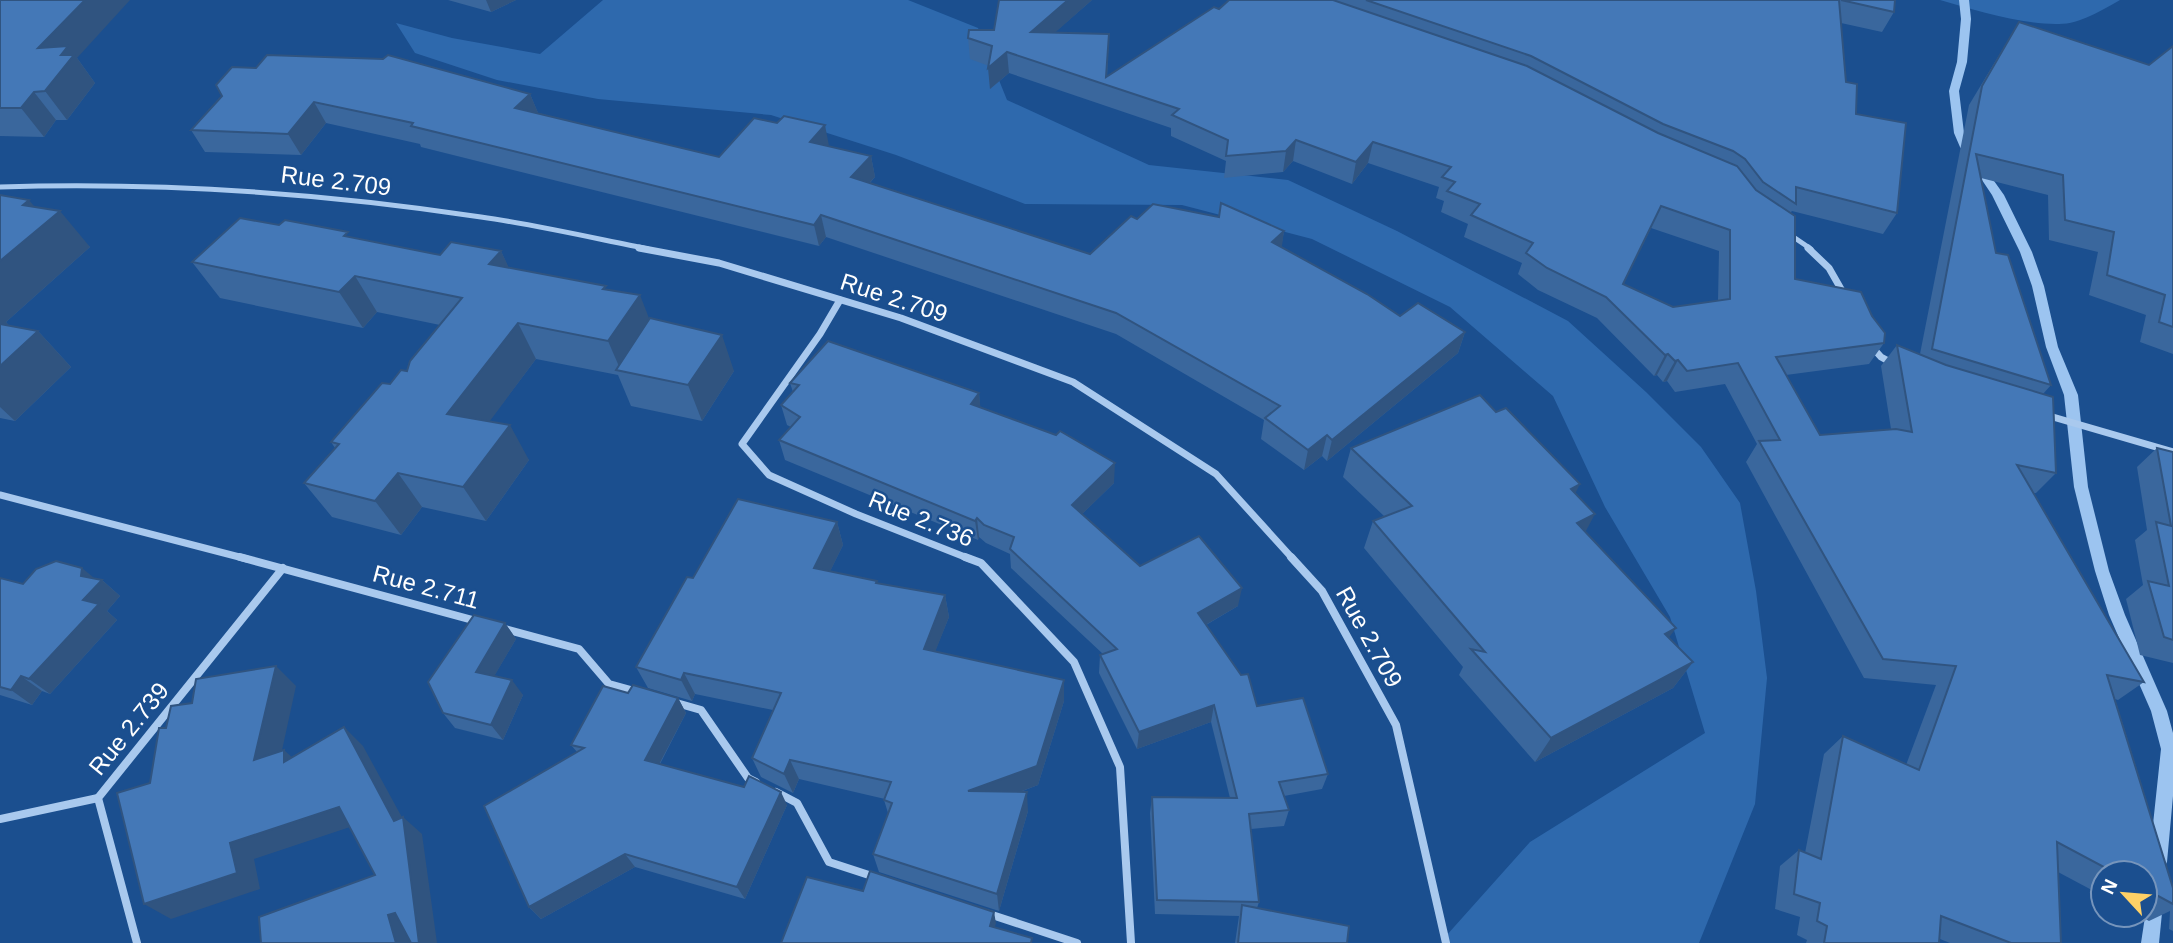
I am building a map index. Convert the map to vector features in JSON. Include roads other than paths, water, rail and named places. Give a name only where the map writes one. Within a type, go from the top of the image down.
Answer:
[{"type":"street","name":"Rue 2.709","points":[[0,187],[239,190],[482,218],[719,263],[901,318],[1073,382],[1216,474],[1322,592],[1396,725],[1446,943]]},
{"type":"street","points":[[1782,230],[1819,254],[1833,271],[1850,305]]},
{"type":"street","name":"Rue 2.736","points":[[840,300],[820,334],[742,444],[769,475],[856,514],[981,563],[1074,662],[1120,766],[1131,943]]},
{"type":"street","points":[[1869,344],[1881,358],[1899,366]]},
{"type":"street","points":[[2036,412],[2173,452]]},
{"type":"street","name":"Rue 2.711","points":[[0,495],[283,568],[579,649],[609,684],[649,695]]},
{"type":"street","name":"Rue 2.739","points":[[137,943],[98,798],[283,568]]},
{"type":"street","points":[[662,699],[701,710],[748,778],[797,803],[829,862],[881,879]]},
{"type":"street","points":[[0,819],[98,798]]},
{"type":"street","points":[[973,909],[1077,943]]},
{"type":"waterway","points":[[1964,0],[1966,19],[1962,62],[1954,91],[1959,133],[1965,147],[1998,195],[2026,252],[2038,286],[2052,347],[2071,395],[2081,487],[2102,571],[2117,615],[2159,711],[2169,749],[2158,859]]},
{"type":"waterway","points":[[2150,943],[2151,929]]}]
